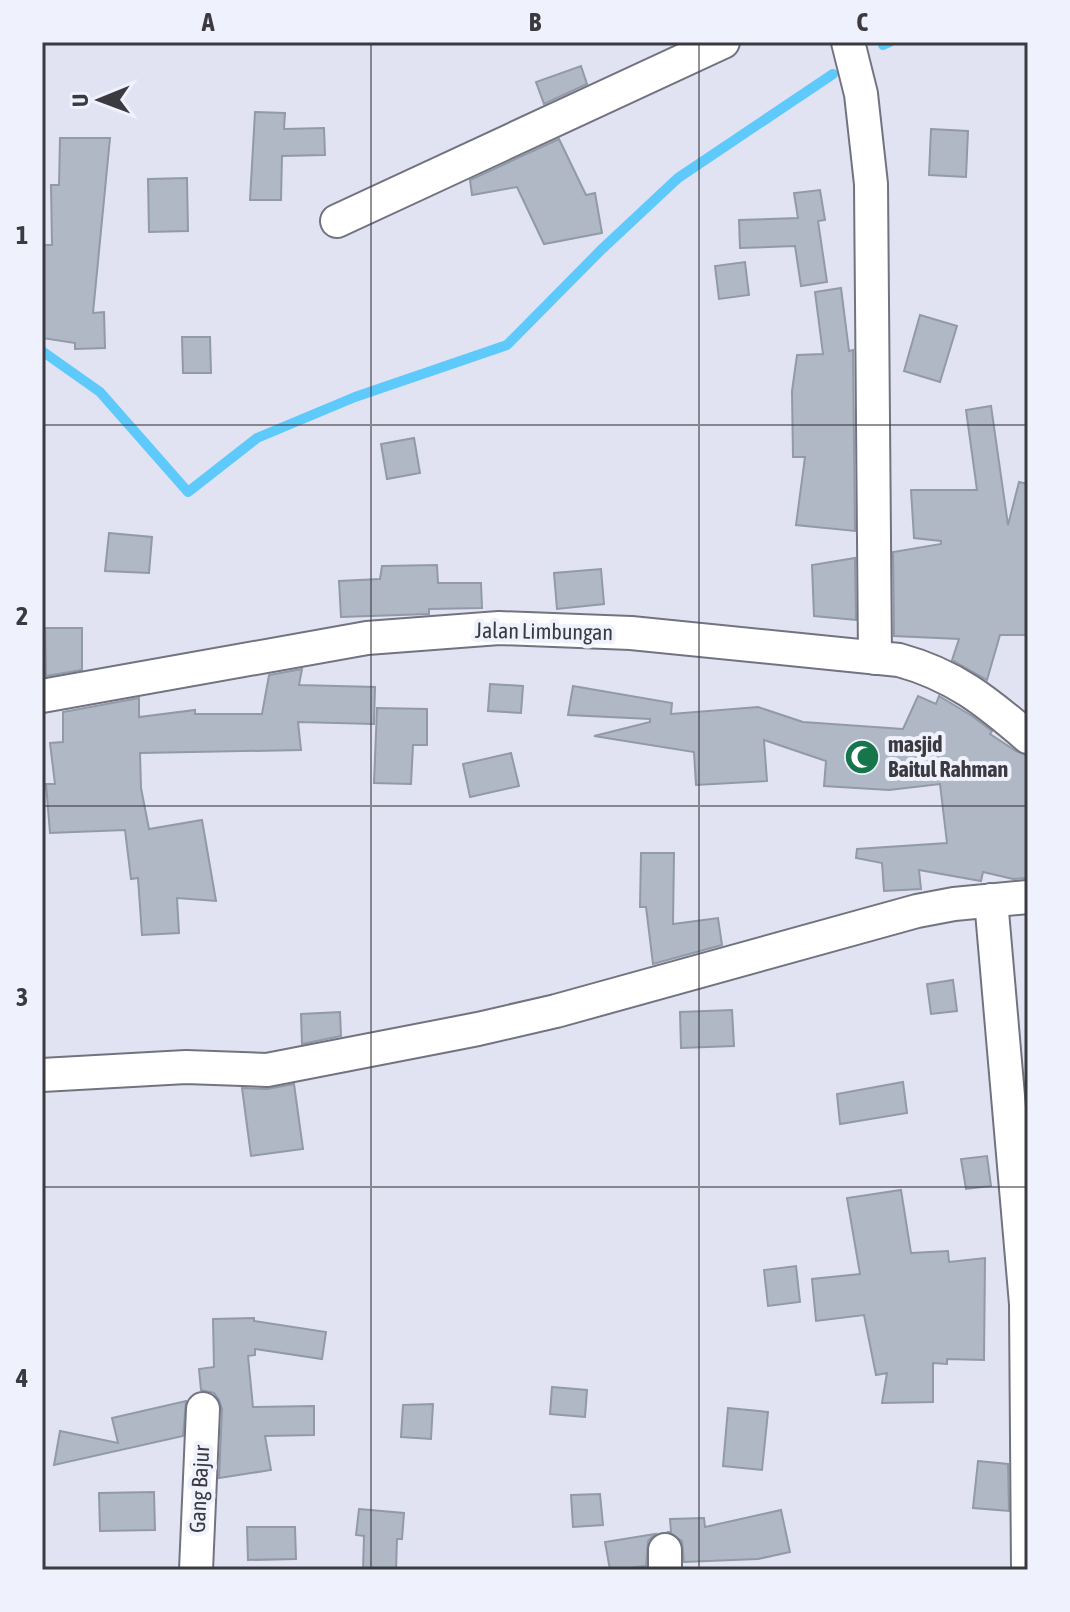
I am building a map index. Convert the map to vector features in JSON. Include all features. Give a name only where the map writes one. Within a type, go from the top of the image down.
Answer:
[{"type":"street","points":[[337,221],[723,42]]},
{"type":"street","points":[[848,42],[861,94],[871,184],[875,658]]},
{"type":"street","name":"Jalan Limbungan","points":[[42,696],[367,638],[472,629],[565,629],[899,660],[950,678],[974,692],[1028,737]]},
{"type":"street","points":[[42,1075],[186,1067],[267,1070],[556,1011],[929,908],[1028,897]]},
{"type":"street","points":[[991,900],[1026,1304],[1028,1570]]},
{"type":"street","name":"Gang Bajur","points":[[196,1570],[203,1409]]},
{"type":"building","points":[[581,66],[587,84],[544,104],[536,82]]},
{"type":"building","points":[[255,112],[285,113],[284,129],[324,128],[325,155],[282,156],[281,200],[250,200]]},
{"type":"building","points":[[931,129],[968,131],[966,177],[929,175]]},
{"type":"building","points":[[60,138],[110,138],[93,313],[104,312],[105,348],[75,349],[75,343],[42,338],[42,245],[52,245],[51,185],[59,185]]},
{"type":"building","points":[[559,139],[586,195],[595,193],[602,233],[544,244],[517,187],[472,195],[470,180]]},
{"type":"building","points":[[187,178],[188,231],[149,232],[148,179]]},
{"type":"building","points":[[820,190],[825,220],[818,221],[827,282],[801,286],[795,246],[740,248],[739,220],[798,218],[794,193]]},
{"type":"building","points":[[745,262],[749,295],[719,299],[715,266]]},
{"type":"building","points":[[841,288],[849,351],[853,350],[855,531],[796,525],[805,457],[793,457],[792,391],[797,355],[823,354],[815,292]]},
{"type":"building","points":[[920,315],[957,326],[940,382],[904,371]]},
{"type":"building","points":[[182,337],[210,337],[211,373],[183,373]]},
{"type":"building","points":[[991,406],[1008,525],[1019,482],[1028,484],[1028,635],[1000,635],[987,680],[952,660],[959,639],[894,636],[893,552],[941,544],[941,541],[914,538],[911,490],[977,490],[966,410]]},
{"type":"building","points":[[414,438],[420,473],[387,479],[381,444]]},
{"type":"building","points":[[109,533],[152,537],[149,573],[105,571]]},
{"type":"building","points":[[855,558],[856,620],[814,616],[812,565]]},
{"type":"building","points":[[437,565],[438,583],[481,583],[482,608],[429,609],[429,614],[341,617],[339,581],[380,579],[382,566]]},
{"type":"building","points":[[601,569],[604,604],[557,609],[554,573]]},
{"type":"building","points":[[45,628],[82,628],[82,670],[46,676]]},
{"type":"building","points":[[302,669],[299,685],[375,687],[374,724],[298,722],[301,750],[140,753],[141,788],[149,829],[202,820],[216,901],[177,898],[179,933],[142,935],[138,878],[131,879],[125,830],[50,833],[46,784],[55,784],[50,743],[63,742],[63,712],[139,698],[139,717],[195,710],[195,714],[262,714],[269,675]]},
{"type":"building","points":[[490,684],[523,686],[521,713],[488,711]]},
{"type":"building","points":[[573,686],[672,703],[671,714],[758,707],[803,722],[903,729],[918,696],[936,704],[939,696],[972,716],[992,731],[990,734],[1028,756],[1028,878],[1013,879],[983,872],[981,881],[919,870],[921,889],[884,891],[882,863],[856,858],[857,849],[947,843],[940,784],[889,790],[824,786],[826,761],[764,740],[767,781],[696,785],[694,752],[594,736],[650,722],[650,719],[568,715]]},
{"type":"building","points":[[377,708],[427,709],[427,745],[413,745],[411,784],[374,783]]},
{"type":"building","points":[[511,753],[519,786],[470,797],[463,764]]},
{"type":"building","points":[[641,853],[674,853],[673,924],[718,918],[722,945],[653,964],[646,907],[640,907]]},
{"type":"building","points":[[953,980],[957,1011],[931,1014],[927,984]]},
{"type":"building","points":[[732,1010],[734,1046],[681,1048],[680,1012]]},
{"type":"building","points":[[340,1012],[341,1036],[302,1044],[301,1014]]},
{"type":"building","points":[[903,1082],[907,1113],[840,1124],[837,1094]]},
{"type":"building","points":[[294,1084],[303,1149],[251,1156],[242,1088],[267,1089]]},
{"type":"building","points":[[987,1156],[991,1186],[966,1189],[961,1159]]},
{"type":"building","points":[[901,1190],[911,1253],[948,1251],[949,1262],[985,1258],[984,1360],[947,1359],[947,1364],[933,1363],[933,1402],[882,1403],[887,1373],[876,1375],[864,1315],[816,1321],[812,1279],[860,1274],[847,1198]]},
{"type":"building","points":[[796,1266],[800,1302],[768,1306],[764,1270]]},
{"type":"building","points":[[254,1318],[254,1321],[326,1332],[322,1359],[255,1349],[255,1355],[248,1356],[253,1407],[314,1406],[314,1435],[265,1436],[271,1470],[219,1478],[222,1409],[214,1393],[201,1390],[199,1369],[214,1367],[213,1319]]},
{"type":"building","points":[[552,1387],[587,1390],[585,1417],[550,1414]]},
{"type":"building","points":[[186,1401],[183,1436],[54,1465],[60,1431],[118,1443],[112,1418]]},
{"type":"building","points":[[433,1404],[431,1439],[401,1437],[403,1405]]},
{"type":"building","points":[[728,1408],[768,1412],[762,1470],[723,1466]]},
{"type":"building","points":[[978,1461],[1008,1464],[1009,1511],[973,1508]]},
{"type":"building","points":[[154,1492],[155,1530],[100,1531],[99,1493]]},
{"type":"building","points":[[600,1494],[603,1525],[573,1527],[571,1495]]},
{"type":"building","points":[[359,1509],[404,1513],[402,1539],[397,1539],[396,1570],[363,1570],[364,1536],[356,1535]]},
{"type":"building","points":[[781,1510],[790,1552],[758,1559],[684,1562],[682,1541],[669,1532],[670,1519],[704,1518],[705,1527]]},
{"type":"building","points":[[247,1527],[295,1527],[296,1559],[248,1560]]},
{"type":"building","points":[[655,1534],[648,1541],[646,1566],[610,1570],[605,1542]]},
{"type":"waterway","points":[[883,45],[890,42]]},
{"type":"waterway","points":[[42,351],[100,392],[188,492],[257,438],[355,397],[507,345],[678,178],[833,74]]},
{"type":"place","name":"masjid Baitul Rahman","points":[[862,757]]}]
